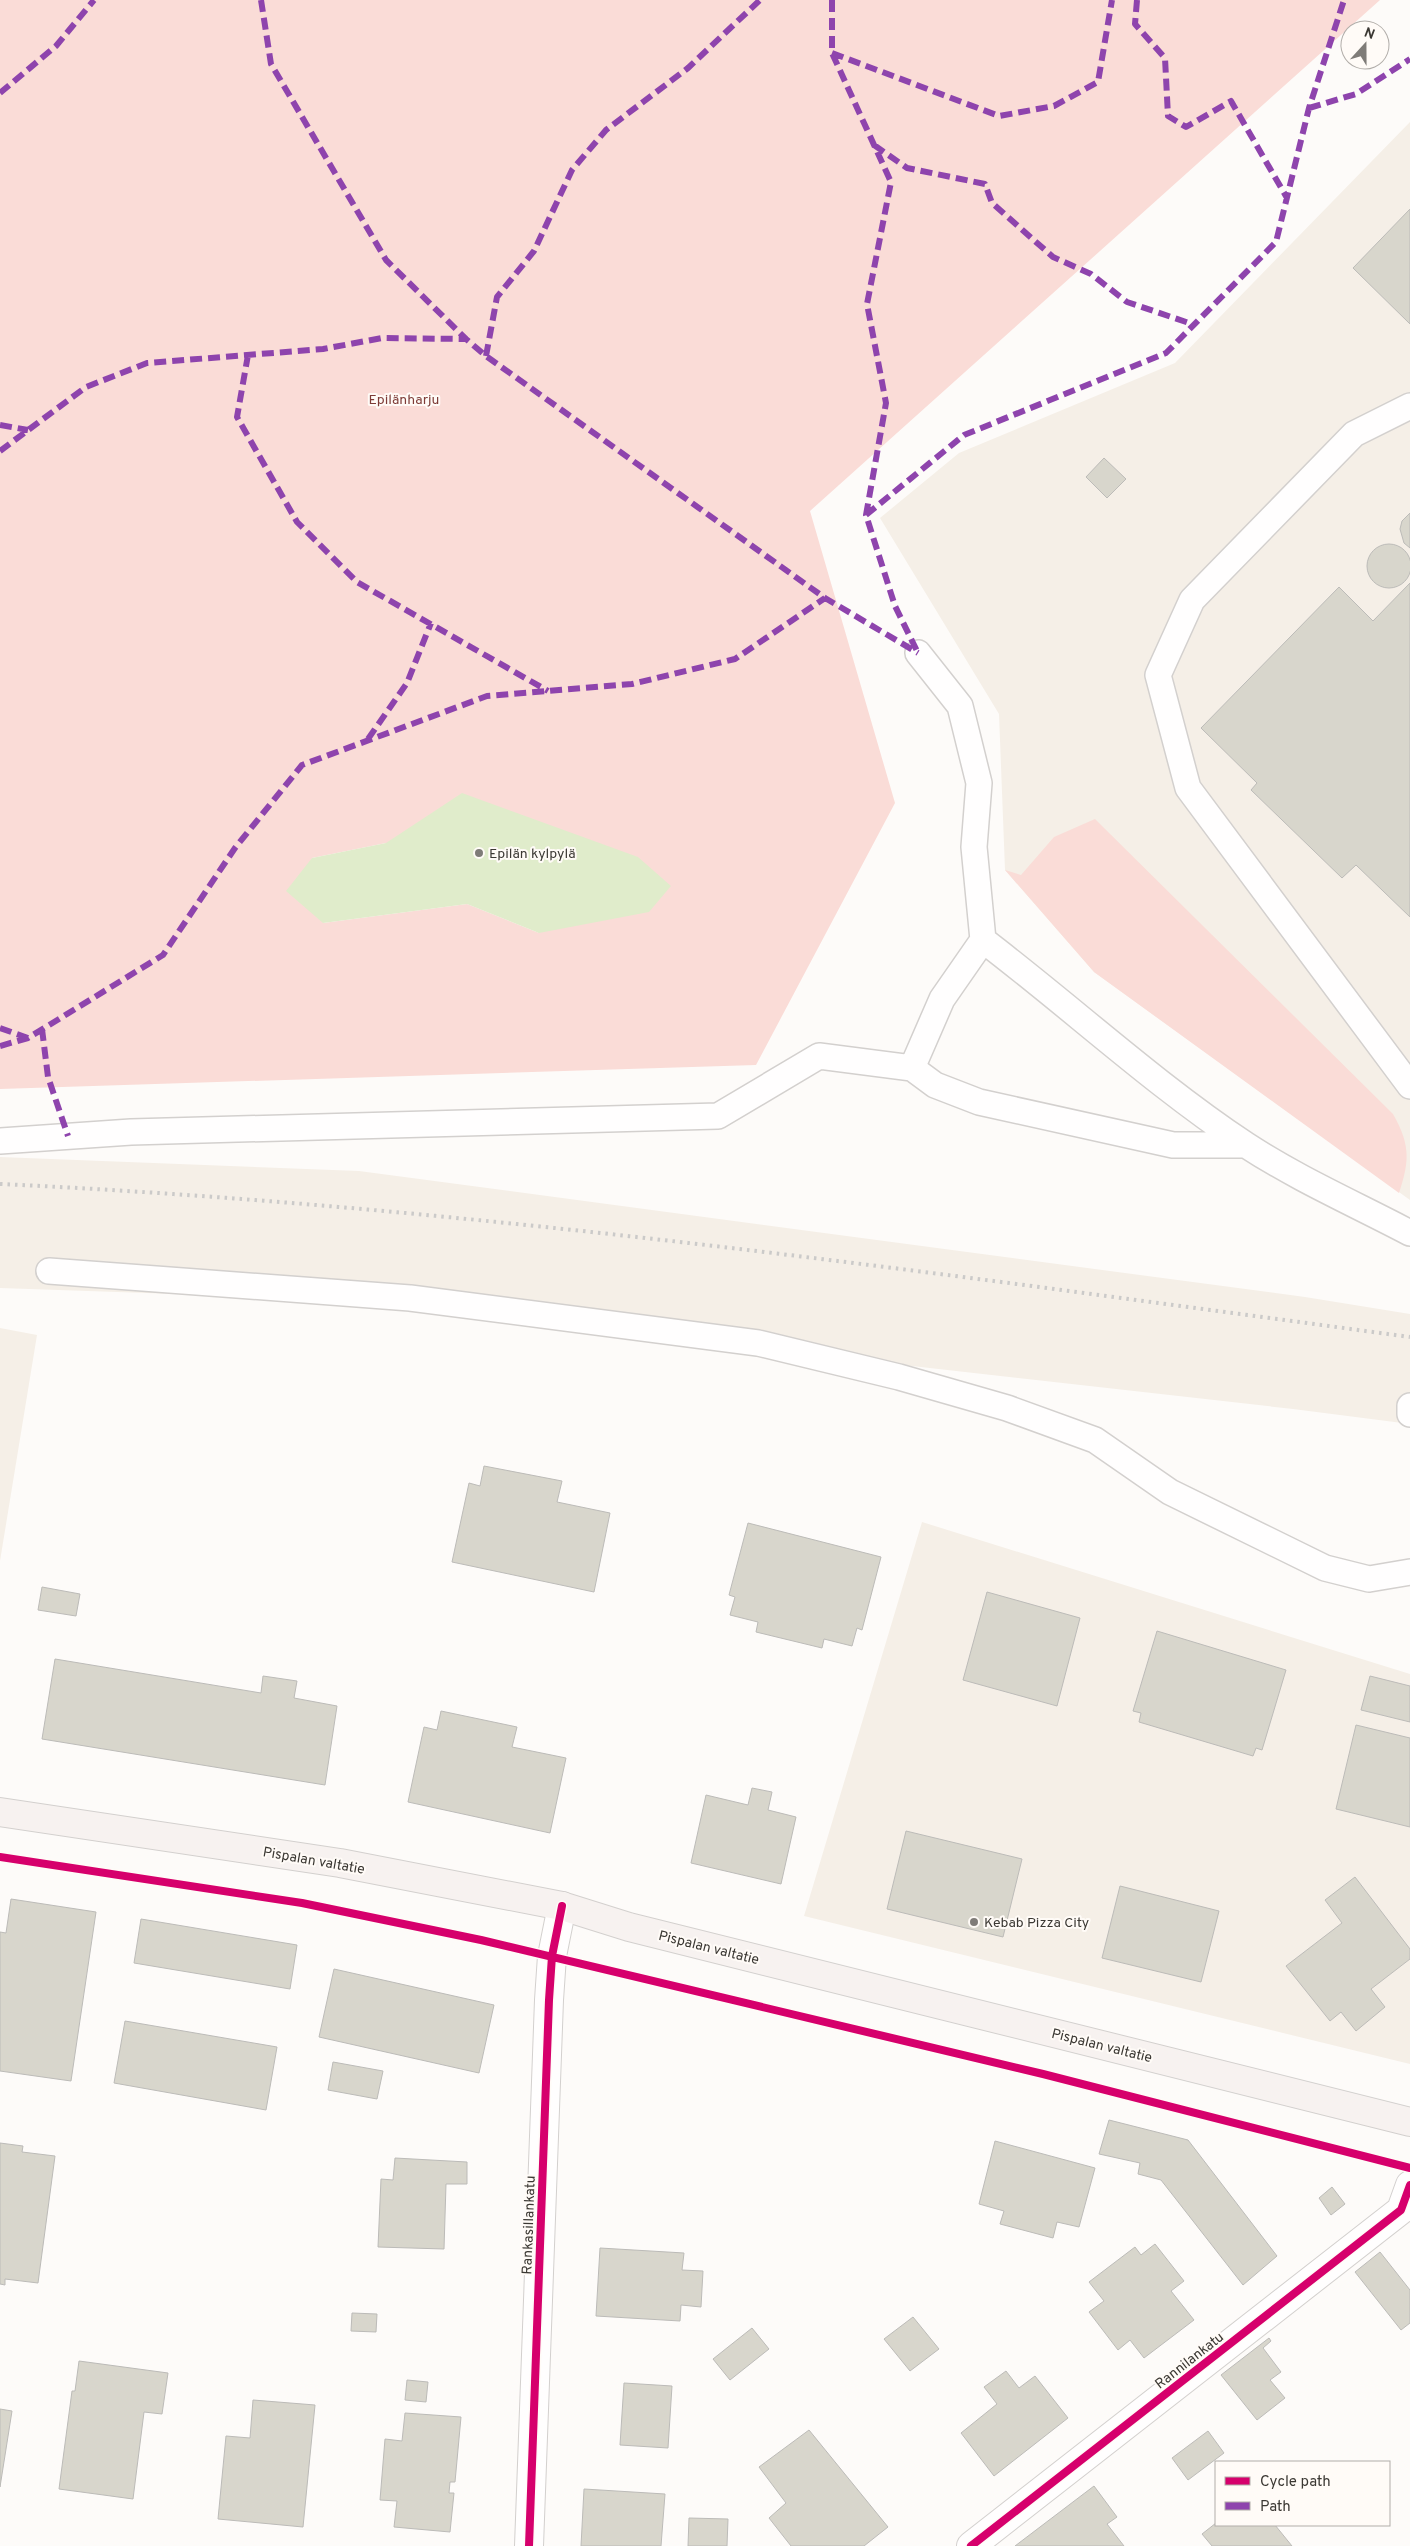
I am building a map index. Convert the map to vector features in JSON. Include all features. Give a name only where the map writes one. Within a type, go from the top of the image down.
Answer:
[{"type":"main road","name":"Pispalan valtatie","points":[[0,1812],[340,1863],[562,1906],[657,1934],[1410,2122]]},
{"type":"street","name":"Rankasillankatu","points":[[529,2546],[549,2000],[552,1956],[562,1906]]},
{"type":"street","name":"Rannilankatu","points":[[971,2546],[1401,2210],[1410,2185]]},
{"type":"lane","points":[[1410,406],[1354,434],[1192,600],[1158,675],[1188,788],[1410,1086]]},
{"type":"lane","points":[[912,1068],[942,999],[983,940],[974,847],[979,783],[960,706],[918,653]]},
{"type":"lane","points":[[983,940],[1177,1095],[1246,1145],[1280,1166],[1410,1233]]},
{"type":"lane","points":[[0,1141],[131,1132],[718,1116],[819,1056],[912,1068],[935,1085],[979,1102],[1173,1144],[1246,1145]]},
{"type":"lane","points":[[49,1271],[410,1298],[758,1343],[899,1377],[989,1403],[1095,1440],[1170,1492],[1326,1568],[1369,1579],[1410,1572]]},
{"type":"lane","points":[[1410,1406],[1410,1414]]},
{"type":"shaded area","points":[[1410,122],[1410,1200],[1094,972],[1005,870],[999,714],[880,518],[959,453],[1175,363]]},
{"type":"shaded area","points":[[462,793],[638,857],[671,886],[649,912],[539,933],[467,904],[323,923],[286,891],[312,858],[386,843]]},
{"type":"shaded area","points":[[0,1157],[359,1171],[1305,1297],[1410,1314],[1410,1424],[1293,1409],[321,1299],[0,1288]]},
{"type":"shaded area","points":[[0,1328],[37,1335],[0,1561]]},
{"type":"shaded area","points":[[922,1522],[1410,1674],[1410,2064],[804,1916]]},
{"type":"green space","name":"Epilänharju","points":[[0,0],[1380,0],[1358,20],[1340,20],[1340,36],[810,511],[895,803],[756,1065],[0,1089]],"holes":[[[386,843],[539,933],[467,904],[323,923],[312,858]]]},
{"type":"green space","points":[[1095,819],[1393,1114],[1403,1134],[1406,1152],[1405,1171],[1399,1193],[1094,972],[1005,870],[1021,875],[1054,837]]},
{"type":"building","points":[[1410,209],[1410,324],[1353,268]]},
{"type":"building","points":[[1104,458],[1126,479],[1107,498],[1086,477]]},
{"type":"building","points":[[1410,513],[1410,548],[1404,543],[1400,529],[1402,521]]},
{"type":"building","points":[[1393,544],[1405,550],[1410,557],[1410,575],[1405,582],[1398,587],[1385,588],[1377,585],[1370,578],[1367,562],[1370,554],[1377,547]]},
{"type":"building","points":[[1410,583],[1410,917],[1356,865],[1342,878],[1251,790],[1257,783],[1201,728],[1339,587],[1373,621]]},
{"type":"building","points":[[484,1466],[562,1481],[557,1502],[610,1513],[594,1592],[452,1562],[469,1483],[480,1486]]},
{"type":"building","points":[[748,1523],[881,1557],[862,1630],[857,1628],[852,1646],[824,1639],[822,1648],[756,1632],[758,1622],[730,1615],[735,1597],[729,1595]]},
{"type":"building","points":[[42,1587],[80,1594],[76,1616],[38,1610]]},
{"type":"building","points":[[987,1592],[1080,1618],[1057,1706],[963,1680]]},
{"type":"building","points":[[1157,1631],[1286,1670],[1262,1750],[1256,1748],[1253,1756],[1139,1722],[1141,1713],[1133,1711]]},
{"type":"building","points":[[55,1659],[261,1693],[263,1676],[297,1681],[294,1698],[337,1706],[325,1785],[42,1739]]},
{"type":"building","points":[[1370,1676],[1410,1686],[1410,1722],[1361,1710]]},
{"type":"building","points":[[441,1711],[517,1727],[512,1747],[566,1758],[550,1833],[408,1802],[424,1727],[437,1730]]},
{"type":"building","points":[[1356,1725],[1410,1738],[1410,1827],[1336,1809]]},
{"type":"building","points":[[752,1788],[772,1792],[768,1810],[796,1817],[781,1884],[691,1863],[706,1795],[748,1805]]},
{"type":"building","points":[[906,1831],[1022,1859],[1003,1937],[887,1909]]},
{"type":"building","points":[[1355,1877],[1410,1949],[1410,1959],[1371,1989],[1385,2007],[1356,2031],[1341,2012],[1330,2021],[1286,1966],[1342,1923],[1325,1900]]},
{"type":"building","points":[[1120,1886],[1219,1911],[1201,1982],[1102,1958]]},
{"type":"building","points":[[11,1899],[96,1912],[71,2081],[0,2071],[0,1932],[6,1933]]},
{"type":"building","points":[[141,1919],[297,1945],[290,1989],[134,1963]]},
{"type":"building","points":[[334,1969],[494,2005],[479,2073],[319,2037]]},
{"type":"building","points":[[125,2021],[277,2047],[266,2110],[114,2083]]},
{"type":"building","points":[[333,2062],[383,2071],[377,2099],[328,2090]]},
{"type":"building","points":[[1109,2120],[1188,2140],[1277,2256],[1243,2285],[1161,2180],[1138,2174],[1140,2163],[1099,2154]]},
{"type":"building","points":[[995,2141],[1095,2168],[1079,2227],[1057,2222],[1053,2238],[1000,2224],[1004,2211],[979,2204]]},
{"type":"building","points":[[0,2143],[23,2146],[22,2152],[55,2156],[38,2283],[5,2279],[5,2285],[0,2284]]},
{"type":"building","points":[[395,2158],[467,2162],[467,2184],[446,2184],[444,2249],[378,2247],[381,2179],[393,2180]]},
{"type":"building","points":[[1332,2187],[1345,2204],[1331,2215],[1319,2198]]},
{"type":"building","points":[[1155,2244],[1184,2281],[1171,2291],[1194,2320],[1144,2358],[1130,2340],[1118,2350],[1089,2312],[1104,2301],[1089,2282],[1135,2247],[1141,2255]]},
{"type":"building","points":[[600,2248],[684,2253],[682,2270],[703,2271],[701,2307],[681,2305],[680,2321],[596,2316]]},
{"type":"building","points":[[1380,2252],[1410,2290],[1410,2323],[1401,2330],[1355,2272]]},
{"type":"building","points":[[352,2313],[377,2314],[376,2332],[351,2331]]},
{"type":"building","points":[[913,2317],[939,2349],[910,2371],[884,2339]]},
{"type":"building","points":[[752,2328],[769,2349],[730,2380],[713,2359]]},
{"type":"building","points":[[1269,2338],[1271,2341],[1263,2348],[1281,2372],[1270,2380],[1285,2398],[1257,2420],[1221,2375]]},
{"type":"building","points":[[79,2361],[168,2373],[162,2414],[144,2412],[133,2499],[59,2489],[72,2391],[75,2391]]},
{"type":"building","points":[[1006,2371],[1019,2388],[1035,2376],[1068,2418],[994,2476],[961,2433],[997,2404],[984,2387]]},
{"type":"building","points":[[407,2380],[428,2382],[426,2402],[405,2400]]},
{"type":"building","points":[[624,2383],[672,2386],[668,2448],[620,2445]]},
{"type":"building","points":[[253,2400],[315,2405],[303,2527],[218,2519],[226,2436],[250,2438]]},
{"type":"building","points":[[0,2409],[12,2411],[0,2487]]},
{"type":"building","points":[[405,2413],[461,2417],[455,2482],[450,2482],[449,2493],[454,2493],[450,2532],[394,2527],[397,2501],[380,2500],[385,2439],[402,2441]]},
{"type":"building","points":[[809,2430],[888,2527],[864,2546],[791,2546],[769,2518],[786,2503],[759,2467]]},
{"type":"building","points":[[1208,2431],[1224,2453],[1188,2480],[1172,2458]]},
{"type":"building","points":[[1094,2486],[1117,2517],[1107,2524],[1124,2546],[1015,2546]]},
{"type":"building","points":[[584,2489],[665,2494],[661,2546],[581,2546]]},
{"type":"building","points":[[689,2518],[728,2519],[727,2546],[688,2546]]},
{"type":"building","points":[[1215,2524],[1215,2526],[1276,2526],[1292,2546],[1212,2546],[1202,2534]]},
{"type":"railway","points":[[0,1184],[177,1194],[531,1225],[883,1267],[1410,1337]]},
{"type":"marked path","points":[[0,93],[56,46],[94,0]]},
{"type":"marked path","points":[[261,0],[271,64],[386,260],[466,339],[486,356],[825,598],[918,653]]},
{"type":"marked path","points":[[486,356],[497,297],[534,251],[572,170],[606,130],[688,68],[760,0]]},
{"type":"marked path","points":[[832,0],[832,53],[891,182],[867,304],[886,403],[866,515],[895,606],[918,653]]},
{"type":"marked path","points":[[832,53],[999,116],[1054,106],[1098,82],[1112,0]]},
{"type":"marked path","points":[[1137,0],[1135,24],[1165,58],[1168,116],[1186,127],[1231,101],[1287,198]]},
{"type":"marked path","points":[[866,515],[964,435],[1166,353],[1276,242],[1309,108],[1344,0]]},
{"type":"marked path","points":[[1309,108],[1356,94],[1410,59]]},
{"type":"marked path","points":[[874,145],[907,168],[985,184],[992,203],[1053,257],[1091,274],[1127,302],[1195,325]]},
{"type":"marked path","points":[[0,451],[86,387],[147,363],[323,349],[382,338],[466,339]]},
{"type":"marked path","points":[[248,355],[237,417],[297,522],[357,582],[548,691]]},
{"type":"marked path","points":[[0,425],[28,430]]},
{"type":"marked path","points":[[0,1046],[28,1038],[163,955],[235,848],[302,765],[487,696],[632,684],[735,659],[825,598]]},
{"type":"marked path","points":[[368,739],[407,683],[431,623]]},
{"type":"marked path","points":[[0,1028],[28,1038]]},
{"type":"marked path","points":[[42,1029],[48,1077],[68,1136]]},
{"type":"cycle path","points":[[0,1857],[302,1903],[481,1940],[1043,2074],[1410,2168]]},
{"type":"cycle path","points":[[529,2546],[549,2000],[552,1956],[562,1906]]},
{"type":"cycle path","points":[[971,2546],[1401,2210],[1410,2185]]},
{"type":"place","name":"Epilän kylpylä","points":[[479,853]]},
{"type":"place","name":"Kebab Pizza City","points":[[974,1922]]}]
